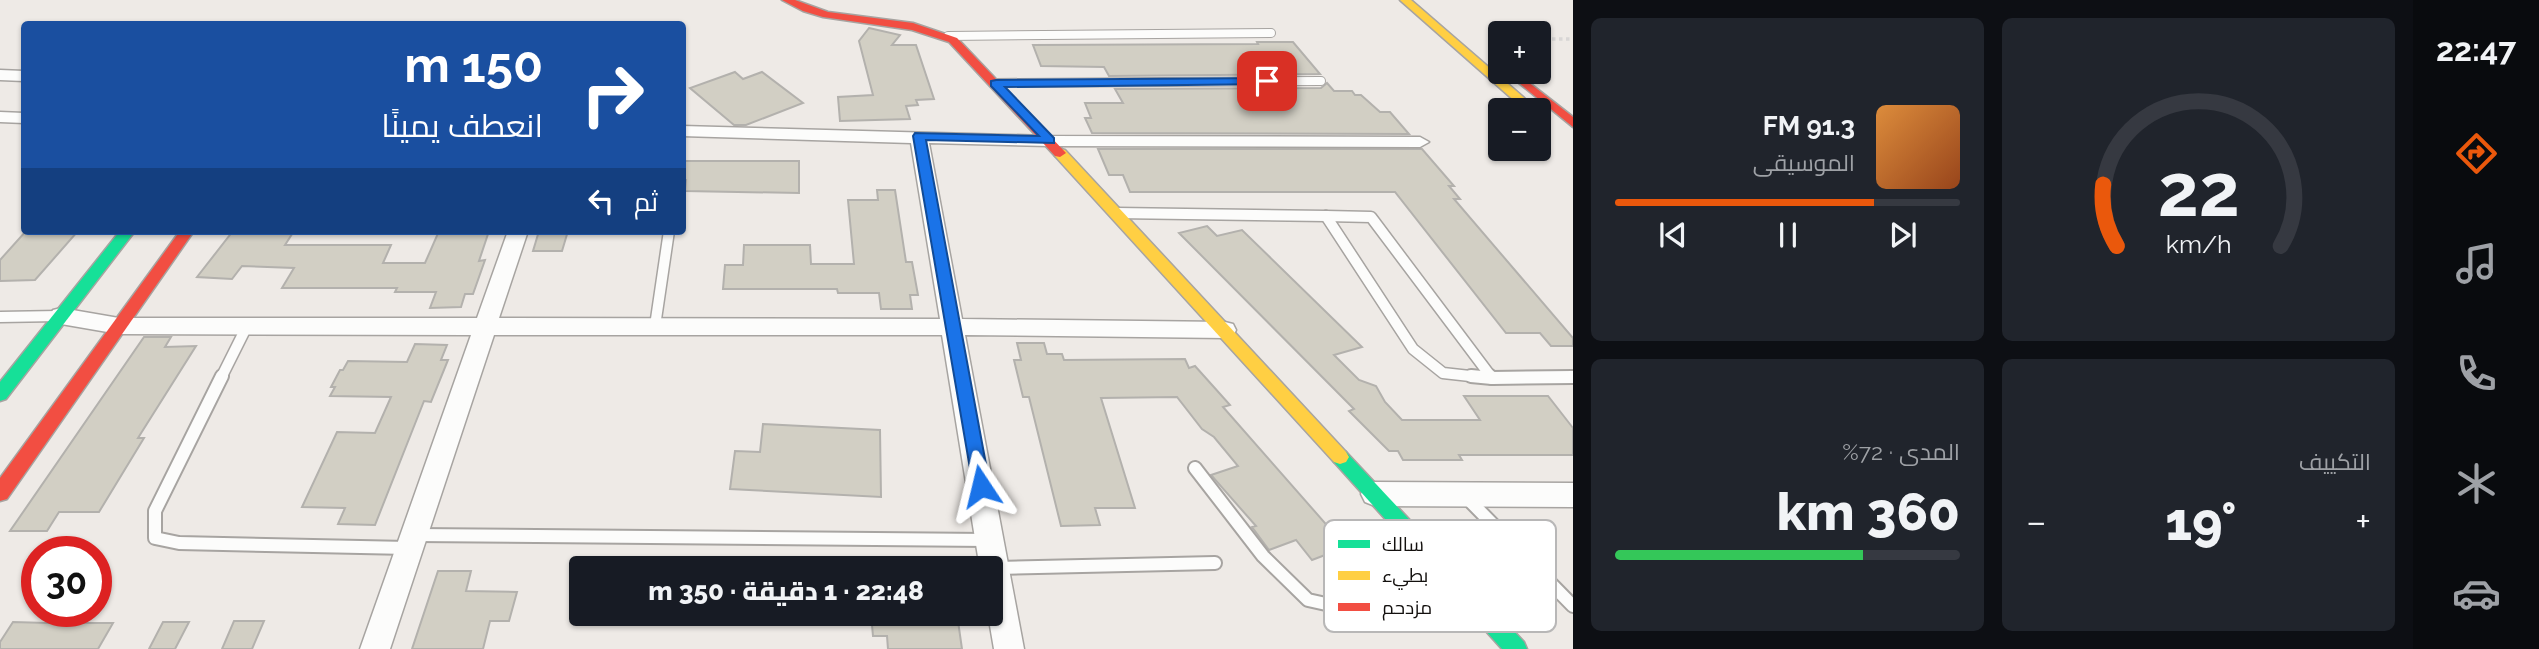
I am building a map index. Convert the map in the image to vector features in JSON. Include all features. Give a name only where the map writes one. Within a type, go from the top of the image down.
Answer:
[{"type":"main road","points":[[787,0],[813,10],[932,29],[953,40],[1117,213],[1399,520]]},
{"type":"main road","points":[[1405,0],[1518,98]]},
{"type":"main road","points":[[1426,0],[1488,52]]},
{"type":"main road","points":[[1526,84],[1573,123]]},
{"type":"main road","points":[[0,394],[125,235]]},
{"type":"main road","points":[[0,493],[184,235]]},
{"type":"main road","points":[[1502,632],[1517,649]]},
{"type":"street","points":[[0,75],[21,76]]},
{"type":"street","points":[[0,117],[21,118]]},
{"type":"street","points":[[686,131],[1049,141],[1420,142]]},
{"type":"street","points":[[919,136],[993,556]]},
{"type":"street","points":[[375,649],[517,235]]},
{"type":"street","points":[[61,316],[119,326],[1225,330]]},
{"type":"street","points":[[1375,494],[1573,495]]},
{"type":"street","points":[[1003,614],[1009,649]]},
{"type":"lane","points":[[945,36],[1271,33]]},
{"type":"lane","points":[[996,83],[1321,81]]},
{"type":"lane","points":[[1117,213],[1371,217],[1492,379]]},
{"type":"lane","points":[[1326,216],[1413,349],[1443,373],[1492,379],[1573,377]]},
{"type":"lane","points":[[655,326],[668,235]]},
{"type":"lane","points":[[0,317],[61,316]]},
{"type":"lane","points":[[247,326],[155,511],[155,537],[179,543],[990,540]]},
{"type":"lane","points":[[1195,468],[1263,556],[1308,600],[1324,604]]},
{"type":"lane","points":[[1463,493],[1489,520]]},
{"type":"lane","points":[[1003,568],[1215,563]]},
{"type":"lane","points":[[1556,589],[1573,606]]},
{"type":"path","points":[[1551,39],[1573,38]]},
{"type":"building","points":[[869,28],[900,35],[892,45],[916,45],[934,99],[916,100],[918,105],[906,106],[910,119],[840,121],[838,97],[873,95],[859,41]]},
{"type":"building","points":[[1257,42],[1293,42],[1320,74],[1109,76],[1104,67],[1041,66],[1033,45],[1258,44]]},
{"type":"building","points":[[735,72],[743,79],[762,72],[803,103],[746,125],[734,125],[690,88]]},
{"type":"building","points":[[1327,83],[1334,91],[1352,91],[1355,95],[1361,95],[1380,112],[1390,112],[1409,134],[1092,133],[1085,118],[1091,118],[1085,103],[1123,103],[1115,89],[1321,88]]},
{"type":"building","points":[[1098,149],[1422,149],[1454,186],[1449,186],[1460,199],[1454,199],[1573,338],[1573,346],[1551,346],[1540,333],[1506,333],[1395,192],[1130,192],[1123,175],[1109,175]]},
{"type":"building","points":[[686,161],[799,161],[799,193],[686,191]]},
{"type":"building","points":[[877,190],[895,190],[906,262],[912,262],[918,295],[910,295],[912,309],[881,309],[879,293],[838,293],[837,289],[723,289],[725,265],[743,265],[744,245],[810,245],[811,264],[854,264],[848,200],[878,200]]},
{"type":"building","points":[[1207,226],[1217,236],[1242,230],[1362,347],[1334,355],[1359,380],[1376,386],[1385,402],[1402,420],[1480,420],[1464,396],[1548,396],[1573,428],[1573,455],[1459,455],[1462,460],[1403,460],[1398,451],[1389,451],[1349,411],[1354,409],[1179,233]]},
{"type":"building","points":[[22,235],[74,235],[35,280],[0,281],[0,260]]},
{"type":"building","points":[[230,235],[291,235],[285,245],[391,245],[383,263],[425,263],[437,235],[488,235],[479,261],[485,260],[473,294],[465,294],[461,307],[430,308],[436,292],[395,292],[397,288],[282,288],[294,268],[242,266],[232,279],[197,277]]},
{"type":"building","points":[[538,235],[567,235],[562,251],[533,251]]},
{"type":"building","points":[[144,337],[171,337],[165,347],[196,346],[138,438],[144,438],[99,512],[59,512],[47,531],[10,531]]},
{"type":"building","points":[[1017,343],[1044,343],[1047,354],[1062,354],[1064,360],[1185,359],[1189,368],[1195,366],[1230,405],[1223,407],[1324,522],[1324,555],[1312,560],[1296,540],[1269,550],[1252,527],[1256,526],[1211,475],[1238,466],[1214,437],[1202,429],[1177,397],[1101,398],[1135,508],[1095,508],[1100,525],[1061,526],[1029,397],[1023,397],[1014,360],[1021,360]]},
{"type":"building","points":[[415,344],[447,345],[441,360],[448,360],[431,402],[424,401],[375,525],[338,524],[345,508],[302,507],[337,432],[375,433],[391,397],[330,396],[335,387],[331,387],[340,370],[343,370],[348,361],[407,362]]},
{"type":"building","points":[[763,424],[880,430],[881,497],[730,489],[735,451],[760,452]]},
{"type":"building","points":[[438,571],[471,571],[466,591],[517,592],[509,621],[490,621],[483,649],[412,649]]},
{"type":"building","points":[[234,621],[264,621],[252,649],[222,649]]},
{"type":"building","points":[[13,622],[21,622],[21,627],[111,627],[98,649],[0,649],[0,642]]},
{"type":"building","points":[[163,622],[189,622],[175,649],[149,649]]},
{"type":"building","points":[[872,626],[959,626],[962,649],[888,649],[887,636],[873,636]]},
{"type":"traffic: fast","points":[[0,394],[125,235]]},
{"type":"traffic: fast","points":[[1340,457],[1398,520]]},
{"type":"traffic: fast","points":[[1500,632],[1516,649]]},
{"type":"traffic: slow","points":[[1405,0],[1518,98]]},
{"type":"traffic: slow","points":[[1060,153],[1340,457]]},
{"type":"traffic: jam","points":[[787,0],[827,15],[913,26],[953,40],[1060,153]]},
{"type":"traffic: jam","points":[[1526,84],[1573,123]]},
{"type":"traffic: jam","points":[[0,493],[184,235]]},
{"type":"route","points":[[981,486],[919,136],[1049,141],[996,83],[1267,81]]}]
